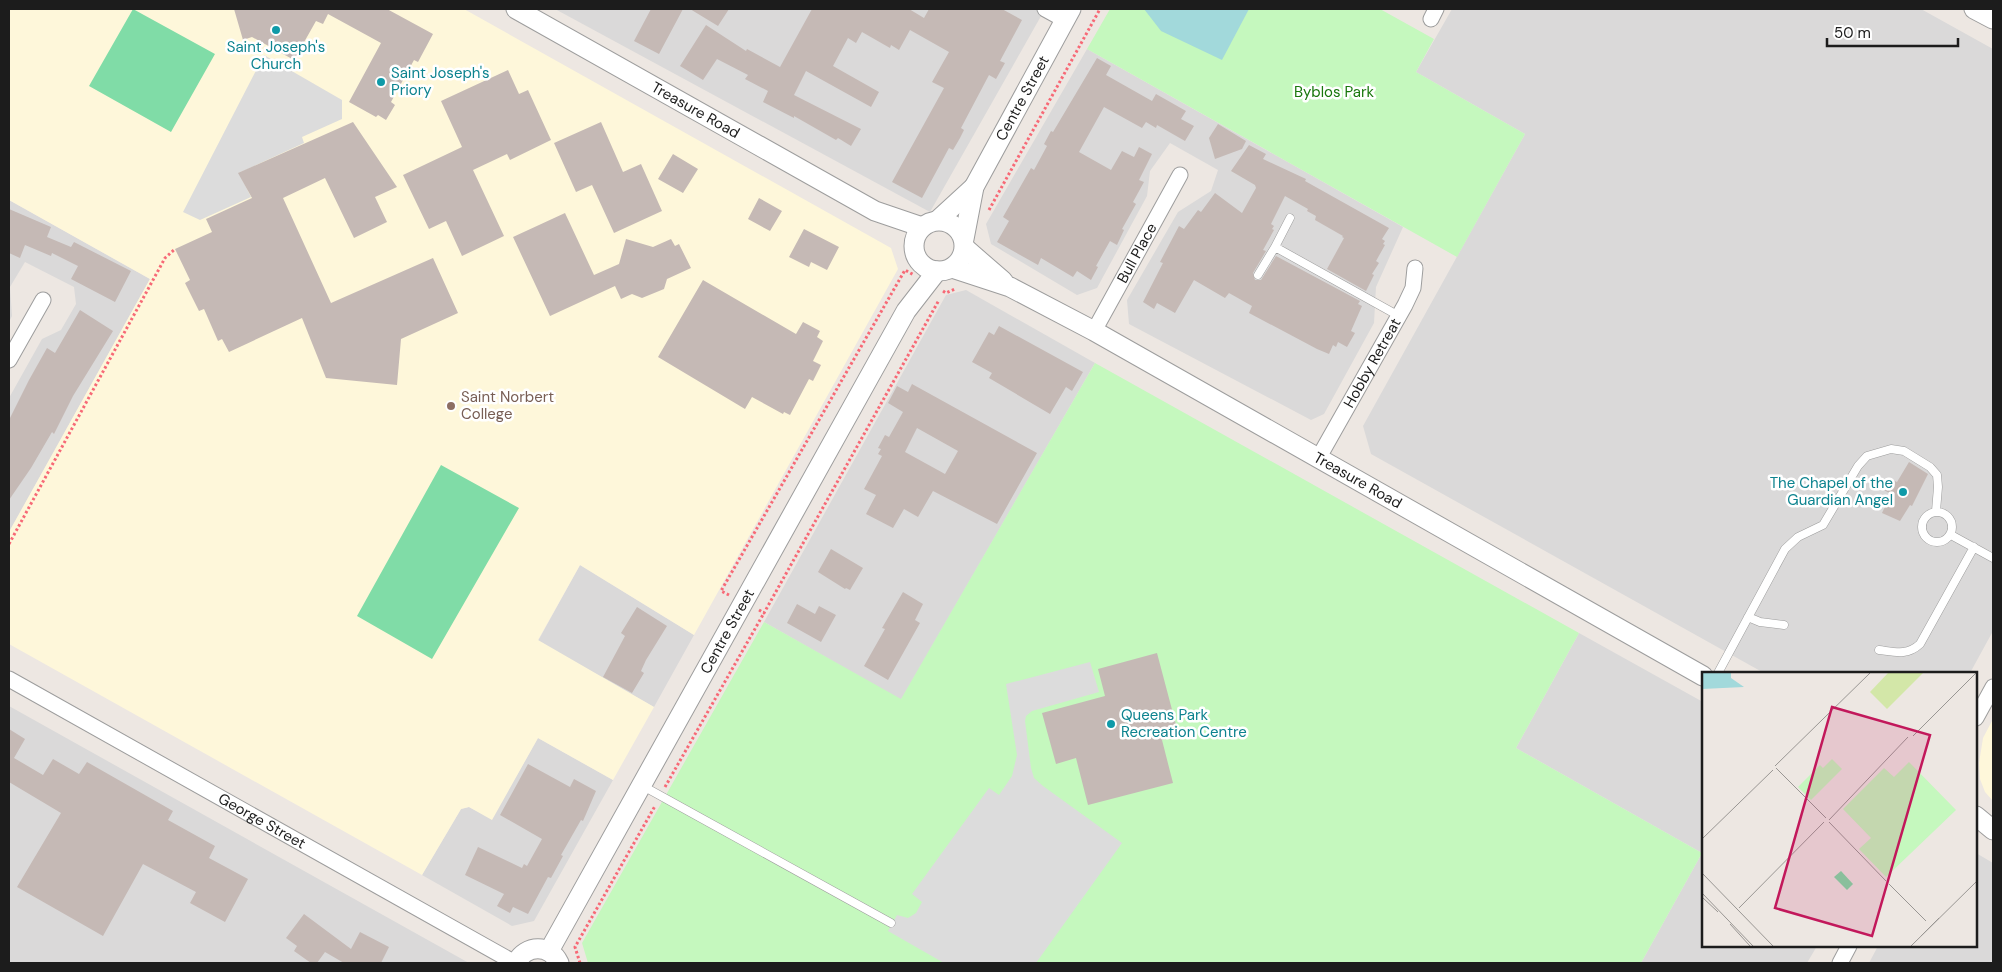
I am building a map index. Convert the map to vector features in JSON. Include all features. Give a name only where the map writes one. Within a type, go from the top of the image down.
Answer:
[{"type":"street","name":"Treasure Road","points":[[516,9],[875,211],[924,231]]},
{"type":"street","points":[[1045,9],[1068,14]]},
{"type":"street","points":[[1974,9],[1993,19]]},
{"type":"street","name":"Centre Street","points":[[964,243],[974,187],[1068,14]]},
{"type":"street","name":"Bull Place","points":[[1094,331],[1180,175]]},
{"type":"street","name":"Centre Street","points":[[924,231],[974,187]]},
{"type":"street","points":[[946,221],[954,225],[960,231],[964,243],[958,263],[945,269],[917,258],[924,231],[946,221]]},
{"type":"street","name":"Treasure Road","points":[[964,243],[1010,287]]},
{"type":"street","name":"Hobby Retreat","points":[[1319,457],[1399,316],[1413,288],[1415,268]]},
{"type":"street","name":"Treasure Road","points":[[945,269],[1010,287],[1094,331],[1702,675]]},
{"type":"street","name":"Centre Street","points":[[554,957],[641,785],[906,311],[945,269]]},
{"type":"street","points":[[9,360],[43,300]]},
{"type":"street","name":"George Street","points":[[9,679],[516,963]]},
{"type":"street","points":[[1977,716],[1993,687]]},
{"type":"street","points":[[1977,817],[1993,830]]},
{"type":"street","points":[[1977,830],[1993,838]]},
{"type":"street","points":[[1840,963],[1848,947]]},
{"type":"street","points":[[516,963],[524,953],[536,948],[554,957]]},
{"type":"lane","points":[[1258,275],[1290,218]]},
{"type":"lane","points":[[1275,247],[1399,316]]},
{"type":"lane","points":[[1719,672],[1784,549],[1798,537],[1823,525],[1858,466],[1867,456],[1892,449],[1904,451],[1930,467],[1937,474],[1936,511]]},
{"type":"lane","points":[[1936,511],[1946,514],[1953,524],[1951,535],[1948,539],[1938,542],[1928,539],[1924,535],[1922,525],[1924,520],[1936,511]]},
{"type":"lane","points":[[1951,535],[1993,558]]},
{"type":"lane","points":[[1879,650],[1903,653],[1912,651],[1920,644],[1974,547]]},
{"type":"lane","points":[[1748,617],[1760,622],[1784,625]]},
{"type":"lane","points":[[641,785],[891,923]]},
{"type":"path","points":[[986,214],[1100,9]]},
{"type":"path","points":[[9,544],[165,258],[175,249]]},
{"type":"path","points":[[944,292],[946,293],[963,285],[945,269]]},
{"type":"shaded area","name":"Saint Norbert College","points":[[9,9],[464,9],[891,248],[898,269],[694,635],[580,565],[538,640],[654,707],[613,780],[538,738],[492,820],[469,807],[461,809],[422,875],[9,644],[9,532],[150,279],[9,200]]},
{"type":"shaded area","points":[[555,9],[1045,9],[930,212]]},
{"type":"shaded area","points":[[1452,9],[1921,9],[1993,49],[1993,631],[1971,672],[1762,672],[1371,454],[1363,426],[1525,134],[1416,72]]},
{"type":"shaded area","points":[[1087,49],[1403,227],[1376,287],[1374,323],[1324,414],[1311,420],[1129,324],[1127,300],[1178,212],[1211,191],[1218,170],[1170,143],[1150,171],[1147,196],[1097,288],[1077,295],[991,244],[986,224]]},
{"type":"shaded area","points":[[264,55],[342,100],[342,119],[302,137],[304,143],[239,173],[251,197],[200,220],[183,212]]},
{"type":"shaded area","points":[[9,200],[150,279],[9,532],[9,398],[42,339],[61,330],[76,304],[74,287],[25,262],[10,287],[12,316],[9,322]]},
{"type":"shaded area","points":[[966,290],[1095,363],[901,700],[764,622],[946,295]]},
{"type":"shaded area","points":[[580,565],[694,635],[654,707],[538,641]]},
{"type":"shaded area","points":[[1579,633],[1702,701],[1702,853],[1516,748]]},
{"type":"shaded area","points":[[1090,662],[1099,692],[1032,711],[1026,716],[1031,768],[1034,778],[1043,786],[1122,843],[1036,963],[944,963],[888,931],[897,915],[908,918],[916,913],[922,902],[912,894],[989,788],[999,795],[1012,776],[1017,755],[1006,684]]},
{"type":"shaded area","points":[[9,706],[469,963],[9,963]]},
{"type":"shaded area","points":[[1993,719],[1993,801],[1985,792],[1980,779],[1979,763],[1983,738]]},
{"type":"shaded area","points":[[538,738],[613,780],[534,921],[512,926],[422,875],[461,809],[469,807],[492,819]]},
{"type":"shaded area","points":[[1702,853],[1702,947],[1816,947],[1807,963],[1641,963]]},
{"type":"shaded area","points":[[1977,854],[1993,863],[1993,963],[1869,963],[1877,947],[1977,947]]},
{"type":"green space","points":[[133,9],[215,54],[171,132],[89,86]]},
{"type":"green space","name":"Byblos Park","points":[[1110,9],[1380,9],[1434,39],[1416,72],[1525,134],[1457,257],[1087,49]]},
{"type":"green space","points":[[1095,363],[1579,633],[1516,748],[1702,853],[1641,963],[588,963],[582,943],[764,622],[901,699]]},
{"type":"green space","points":[[441,465],[519,508],[432,659],[357,616]]},
{"type":"water","points":[[1144,9],[1249,9],[1222,60],[1161,31]]},
{"type":"building","name":"Saint Joseph's Priory","points":[[234,9],[387,9],[433,34],[418,62],[414,60],[391,102],[395,105],[386,120],[378,115],[376,117],[349,102],[381,43],[328,14],[323,24],[316,21],[294,60],[252,37],[243,40]]},
{"type":"building","points":[[651,9],[683,9],[659,54],[634,41]]},
{"type":"building","points":[[690,9],[729,9],[718,26]]},
{"type":"building","points":[[812,9],[909,9],[924,18],[929,9],[1002,9],[1022,20],[1000,61],[1005,63],[996,79],[989,75],[961,128],[964,130],[960,138],[953,150],[949,148],[922,198],[892,182],[944,88],[932,82],[949,52],[910,30],[899,50],[891,45],[890,48],[862,32],[856,43],[848,38],[833,66],[879,92],[871,107],[806,71],[794,95],[861,129],[851,146],[763,102],[768,91],[745,79],[748,75],[717,59],[703,80],[680,66],[706,25],[746,51],[747,49],[780,67]]},
{"type":"building","points":[[1097,58],[1111,66],[1106,75],[1152,101],[1156,94],[1186,111],[1181,119],[1194,126],[1185,141],[1157,125],[1156,128],[1146,122],[1142,128],[1104,107],[1079,152],[1111,170],[1122,151],[1134,157],[1139,147],[1152,154],[1139,180],[1144,182],[1133,202],[1136,204],[1122,229],[1124,230],[1117,245],[1110,241],[1096,266],[1098,267],[1091,280],[1077,271],[1073,277],[1041,258],[1038,265],[997,242],[1009,221],[1003,217],[1031,168],[1034,170],[1047,146],[1044,144],[1051,131],[1053,132]]},
{"type":"building","points":[[508,70],[519,94],[528,90],[551,140],[510,160],[507,154],[473,170],[504,236],[462,256],[446,221],[429,229],[403,175],[462,147],[441,101]]},
{"type":"building","points":[[353,122],[397,187],[375,197],[387,222],[354,238],[325,178],[283,198],[331,303],[433,258],[458,313],[401,339],[397,385],[326,378],[302,318],[229,352],[222,339],[218,341],[204,309],[199,311],[185,283],[190,280],[175,249],[212,232],[206,219],[252,198],[238,173]]},
{"type":"building","points":[[601,122],[623,172],[641,164],[662,211],[614,233],[592,185],[576,192],[554,143]]},
{"type":"building","points":[[1218,124],[1246,141],[1242,149],[1215,159],[1209,138]]},
{"type":"building","points":[[1249,145],[1266,154],[1263,159],[1306,179],[1305,181],[1389,228],[1382,239],[1385,241],[1383,244],[1385,245],[1376,261],[1379,263],[1372,274],[1374,275],[1366,291],[1327,269],[1344,238],[1343,236],[1315,220],[1316,216],[1307,211],[1308,209],[1285,196],[1271,224],[1274,226],[1272,229],[1274,230],[1263,250],[1266,251],[1253,273],[1255,280],[1261,280],[1276,256],[1360,301],[1358,304],[1362,306],[1351,331],[1355,333],[1347,347],[1338,342],[1336,347],[1333,345],[1329,354],[1317,349],[1249,313],[1252,306],[1229,293],[1225,298],[1194,280],[1175,313],[1157,303],[1154,309],[1143,302],[1163,263],[1160,262],[1179,226],[1184,229],[1198,210],[1201,212],[1215,193],[1242,213],[1256,188],[1255,185],[1231,171]]},
{"type":"building","points":[[673,154],[698,169],[683,193],[658,179]]},
{"type":"building","points":[[759,198],[782,211],[770,231],[748,219]]},
{"type":"building","points":[[9,209],[51,227],[47,237],[71,247],[74,242],[131,271],[115,302],[71,279],[78,266],[52,253],[51,256],[25,245],[20,258],[9,253]]},
{"type":"building","points":[[565,213],[594,275],[619,264],[626,239],[653,247],[671,239],[675,246],[679,244],[691,268],[667,279],[664,289],[642,298],[632,294],[621,299],[615,286],[550,316],[513,237]]},
{"type":"building","points":[[804,229],[839,247],[827,270],[811,262],[809,267],[789,257]]},
{"type":"building","points":[[703,280],[796,334],[803,322],[820,331],[817,337],[823,341],[813,361],[821,365],[813,381],[809,379],[790,415],[784,412],[783,414],[752,397],[745,409],[658,357]]},
{"type":"building","points":[[80,310],[113,331],[73,396],[54,434],[52,432],[9,500],[9,420],[47,348],[55,353]]},
{"type":"building","points":[[999,326],[1083,372],[1072,391],[1066,387],[1050,414],[989,378],[992,373],[972,362],[989,332],[994,335]]},
{"type":"building","points":[[912,384],[1037,453],[997,524],[933,491],[918,517],[904,509],[893,528],[866,514],[876,495],[864,489],[882,456],[878,454],[881,449],[878,448],[885,435],[889,437],[903,412],[888,403],[897,386],[908,392]],"holes":[[[917,428],[958,451],[945,474],[905,452]]]},
{"type":"building","name":"The Chapel of the Guardian Angel","points":[[1909,462],[1928,474],[1912,506],[1910,505],[1900,521],[1882,513],[1891,494],[1882,489],[1888,478],[1897,482]]},
{"type":"building","points":[[831,549],[863,568],[850,590],[845,589],[818,572]]},
{"type":"building","points":[[903,592],[923,604],[915,620],[920,623],[888,680],[864,666],[885,629],[882,628]]},
{"type":"building","points":[[797,604],[815,614],[819,606],[836,615],[821,642],[787,623]]},
{"type":"building","points":[[637,607],[667,626],[646,660],[641,671],[644,673],[632,693],[603,677],[625,636],[621,633]]},
{"type":"building","name":"Queens Park Recreation Centre","points":[[1157,653],[1179,736],[1162,740],[1173,783],[1088,805],[1076,758],[1056,764],[1042,713],[1105,696],[1098,669]]},
{"type":"building","points":[[9,729],[25,739],[14,758],[43,775],[53,759],[79,774],[87,762],[173,811],[168,820],[215,846],[209,858],[248,879],[225,922],[190,903],[196,892],[143,864],[103,936],[17,887],[61,813],[9,782]]},
{"type":"building","points":[[528,764],[570,787],[574,779],[596,791],[583,821],[581,820],[561,855],[563,856],[551,878],[548,877],[528,914],[513,907],[510,913],[497,906],[504,894],[465,875],[478,847],[522,868],[524,864],[527,866],[542,839],[500,815]]},
{"type":"building","points":[[304,914],[351,949],[360,932],[389,947],[381,963],[344,963],[325,952],[317,963],[311,963],[294,951],[297,946],[286,938]]},
{"type":"place","name":"Saint Joseph's Church","points":[[276,30]]},
{"type":"place","name":"Saint Joseph's Priory","points":[[381,82]]},
{"type":"place","name":"Saint Norbert College","points":[[451,406]]},
{"type":"place","name":"The Chapel of the Guardian Angel","points":[[1903,492]]},
{"type":"place","name":"Queens Park Recreation Centre","points":[[1111,724]]}]
